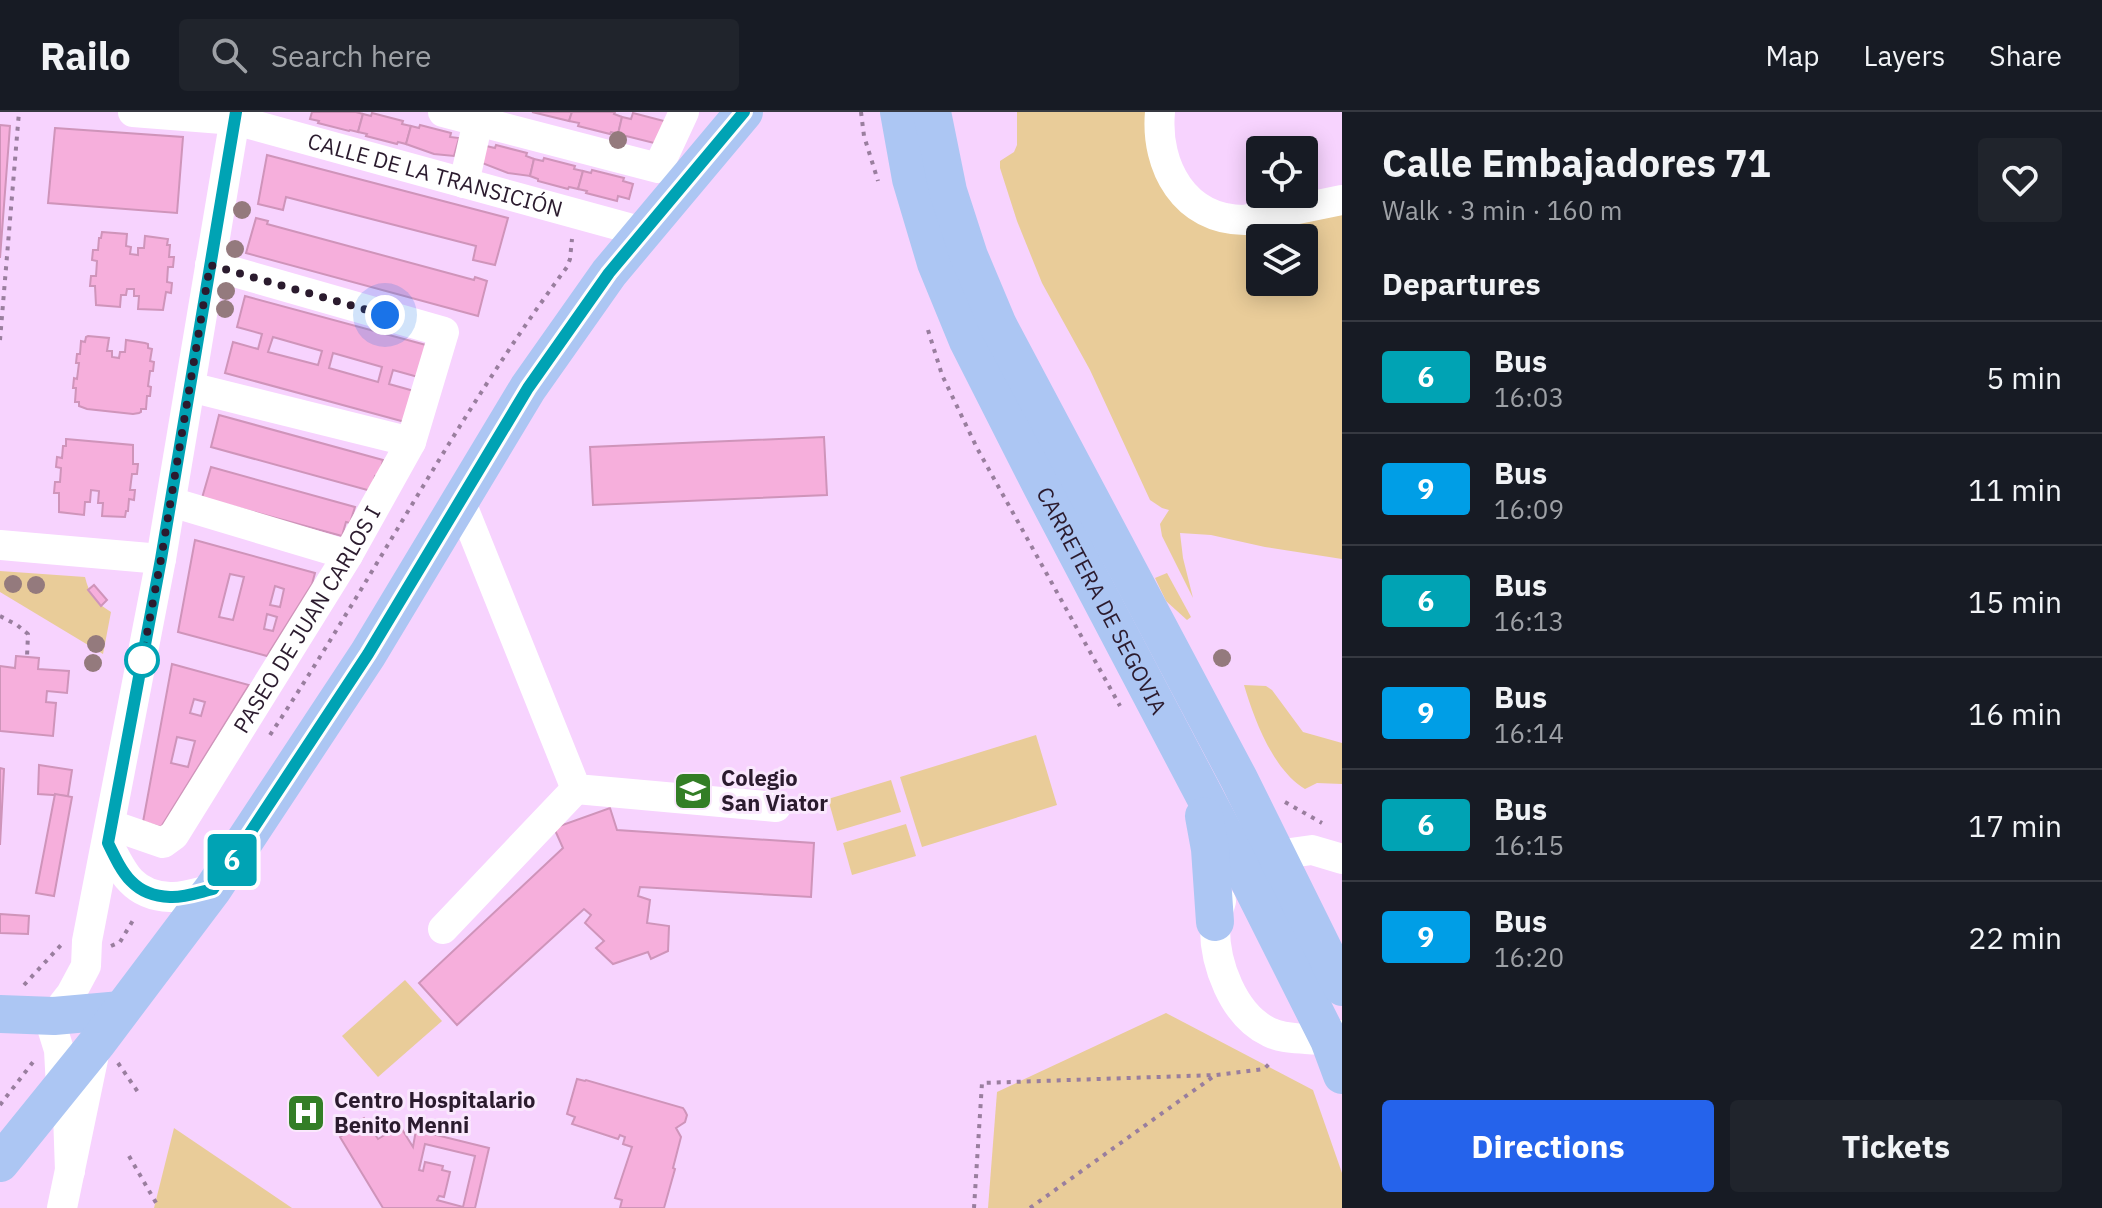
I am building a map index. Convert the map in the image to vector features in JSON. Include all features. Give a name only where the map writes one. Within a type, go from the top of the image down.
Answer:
[{"type":"main road","points":[[0,1163],[97,1043],[213,889],[368,654],[528,388],[609,273],[744,112]]},
{"type":"main road","name":"CARRETERA DE SEGOVIA","points":[[899,112],[919,207],[936,263],[968,341],[1198,782],[1260,863],[1342,987]]},
{"type":"main road","name":"CARRETERA DE SEGOVIA","points":[[932,112],[948,191],[969,256],[998,325],[1239,779],[1260,863],[1327,1047]]},
{"type":"main road","points":[[948,191],[959,141],[958,112]]},
{"type":"main road","points":[[1198,782],[1210,849],[1215,922]]},
{"type":"main road","points":[[0,1014],[54,1016],[121,1010]]},
{"type":"street","name":"CALLE DE LA TRANSICIÓN","points":[[133,112],[235,116],[272,121],[464,183],[643,232]]},
{"type":"street","points":[[1160,112],[1159,135],[1168,169],[1181,192],[1210,214],[1244,220],[1342,200]]},
{"type":"street","points":[[464,183],[471,116],[658,168],[675,114]]},
{"type":"street","points":[[70,1171],[68,1114],[61,1087],[59,1050],[50,1021],[71,994],[86,966],[87,941],[171,502],[235,116]]},
{"type":"street","name":"PASEO DE JUAN CARLOS I","points":[[109,834],[163,843],[174,835],[348,555],[411,442],[444,332],[210,265]]},
{"type":"street","points":[[190,387],[411,442]]},
{"type":"street","points":[[460,500],[576,789]]},
{"type":"street","points":[[171,502],[348,555]]},
{"type":"street","points":[[0,545],[161,559]]},
{"type":"street","points":[[576,789],[776,807]]},
{"type":"street","points":[[443,929],[576,789]]},
{"type":"street","points":[[109,834],[120,868],[132,884],[150,894],[172,898],[213,889]]},
{"type":"street","points":[[1327,1047],[1268,1032],[1251,1019],[1231,991],[1219,964],[1215,922],[1223,896],[1260,863],[1312,850],[1342,859]]},
{"type":"street","points":[[62,1208],[97,1043]]},
{"type":"path","points":[[0,340],[19,112]]},
{"type":"path","points":[[0,616],[28,634],[27,657]]},
{"type":"path","points":[[1277,790],[1285,803],[1331,828]]},
{"type":"path","points":[[974,1208],[982,1083],[1216,1075],[1264,1069],[1327,1047]]},
{"type":"path","points":[[1030,1208],[1216,1075]]},
{"type":"path","points":[[129,1156],[159,1208]]},
{"type":"shaded area","points":[[1017,112],[1149,112],[1193,210],[1342,207],[1342,559],[1211,535],[1180,533],[1193,598],[1162,536],[1160,524],[1169,510],[1150,500],[1090,370],[1042,283],[1017,221],[1000,168],[1000,161],[1014,152],[1017,145]]},
{"type":"shaded area","points":[[0,571],[85,577],[94,598],[111,612],[103,654],[0,592]]},
{"type":"shaded area","points":[[1167,573],[1191,617],[1187,620],[1166,601],[1155,578]]},
{"type":"shaded area","points":[[1244,685],[1266,686],[1272,690],[1303,732],[1342,743],[1342,784],[1317,783],[1305,789],[1283,770],[1266,743]]},
{"type":"shaded area","points":[[1036,735],[1057,805],[922,847],[900,777]]},
{"type":"shaded area","points":[[891,780],[901,812],[837,831],[828,799]]},
{"type":"shaded area","points":[[906,824],[916,856],[852,875],[843,843]]},
{"type":"shaded area","points":[[405,980],[442,1021],[378,1077],[342,1036]]},
{"type":"shaded area","points":[[1166,1013],[1313,1090],[1342,1173],[1342,1208],[988,1208],[997,1092]]},
{"type":"shaded area","points":[[174,1128],[292,1208],[154,1208]]},
{"type":"building","points":[[312,112],[363,114],[358,132],[318,123],[310,119]]},
{"type":"building","points":[[532,112],[572,112],[569,121]]},
{"type":"building","points":[[572,112],[615,112],[622,117],[618,134],[578,126],[579,123],[569,121]]},
{"type":"building","points":[[372,113],[411,126],[406,144],[358,132],[363,114],[371,116]]},
{"type":"building","points":[[633,113],[664,121],[666,146],[618,134],[622,117],[631,119]]},
{"type":"building","points":[[0,125],[10,126],[0,258]]},
{"type":"building","points":[[420,125],[459,138],[454,156],[434,154],[406,144],[411,126],[419,128]]},
{"type":"building","points":[[55,128],[183,137],[177,213],[48,203]]},
{"type":"building","points":[[496,145],[527,153],[526,156],[534,159],[530,176],[508,173],[482,163],[486,146],[495,148]]},
{"type":"building","points":[[267,155],[508,218],[495,265],[473,260],[476,246],[286,197],[283,210],[258,204]]},
{"type":"building","points":[[544,158],[583,171],[578,189],[538,181],[530,176],[534,159],[543,161]]},
{"type":"building","points":[[592,170],[624,178],[623,181],[633,184],[629,199],[618,196],[617,201],[578,189],[583,171],[591,173]]},
{"type":"building","points":[[256,218],[268,221],[267,224],[487,281],[478,316],[246,253]]},
{"type":"building","points":[[102,232],[127,234],[126,246],[131,247],[130,254],[138,255],[138,248],[144,248],[145,236],[168,239],[169,257],[174,257],[173,267],[168,267],[167,282],[172,283],[171,293],[166,292],[163,310],[138,309],[139,296],[134,296],[134,289],[127,289],[126,295],[121,295],[120,307],[96,305],[95,286],[90,286],[91,276],[96,276],[97,261],[92,260],[93,250],[98,250]]},
{"type":"building","points":[[245,296],[426,345],[418,377],[393,370],[389,384],[414,391],[405,422],[225,373],[233,342],[258,349],[262,334],[237,327]],"holes":[[[273,337],[322,351],[318,365],[268,352]],[[333,353],[382,367],[378,382],[329,368]]]},
{"type":"building","points":[[88,336],[109,338],[107,351],[112,351],[112,357],[119,358],[120,352],[125,352],[126,340],[148,344],[148,348],[152,349],[150,361],[154,362],[153,371],[150,371],[148,386],[151,387],[146,409],[133,414],[87,409],[75,402],[76,388],[73,388],[79,363],[76,363],[77,354],[80,354],[81,341],[85,342]]},
{"type":"building","points":[[219,415],[383,460],[379,477],[375,476],[371,491],[211,447]]},
{"type":"building","points":[[824,437],[827,495],[593,505],[590,447]]},
{"type":"building","points":[[66,439],[133,445],[133,464],[138,464],[137,474],[132,474],[130,490],[135,490],[134,500],[129,499],[125,517],[102,516],[103,503],[98,503],[99,491],[91,490],[90,502],[85,502],[84,515],[59,512],[59,493],[54,493],[55,482],[60,482],[61,468],[56,467],[57,457],[62,458]]},
{"type":"building","points":[[211,467],[355,507],[350,523],[346,522],[342,536],[202,498]]},
{"type":"building","points":[[195,540],[315,573],[312,584],[267,656],[178,632]],"holes":[[[230,574],[244,577],[233,620],[219,617]],[[275,586],[284,589],[280,607],[270,605]],[[267,614],[277,617],[273,631],[264,629]]]},
{"type":"building","points":[[94,585],[107,600],[101,606],[88,590]]},
{"type":"building","points":[[16,656],[39,658],[38,669],[69,671],[67,693],[47,691],[46,702],[56,703],[53,736],[0,731],[0,666],[15,668]]},
{"type":"building","points":[[172,664],[249,685],[161,827],[143,822]],"holes":[[[194,699],[205,702],[201,716],[190,713]],[[177,737],[195,741],[188,767],[171,763]]]},
{"type":"building","points":[[39,765],[72,770],[68,796],[38,794]]},
{"type":"building","points":[[0,768],[4,769],[0,845]]},
{"type":"building","points":[[55,794],[72,797],[54,896],[36,893]]},
{"type":"building","points":[[610,808],[617,830],[814,843],[811,897],[640,887],[638,896],[650,900],[647,923],[669,926],[668,951],[651,959],[648,952],[613,964],[596,948],[604,941],[585,923],[591,915],[584,909],[457,1025],[419,983],[563,848],[554,828]]},
{"type":"building","points":[[0,914],[29,916],[28,934],[0,933]]},
{"type":"building","points":[[577,1079],[683,1108],[687,1115],[685,1122],[676,1128],[681,1137],[664,1208],[620,1208],[622,1200],[615,1198],[632,1147],[623,1144],[625,1137],[620,1135],[618,1139],[572,1124],[575,1117],[567,1114]]},
{"type":"building","points":[[364,1118],[378,1139],[400,1126],[413,1147],[416,1130],[489,1148],[475,1208],[383,1208],[340,1137],[343,1135],[341,1132]],"holes":[[[425,1144],[475,1156],[463,1207],[437,1200],[439,1196],[444,1197],[450,1172],[442,1170],[443,1166],[425,1162],[423,1171],[419,1170]]]},
{"type":"bus line","name":"6","points":[[236,112],[161,559],[108,843],[132,884],[150,894],[172,898],[213,889],[368,654],[528,388],[609,273],[744,112]]},
{"type":"place","name":"Colegio San Viator","points":[[693,791]]},
{"type":"place","name":"Centro Hospitalario Benito Menni","points":[[306,1113]]},
{"type":"route","points":[[142,660],[210,265],[385,315]]}]
